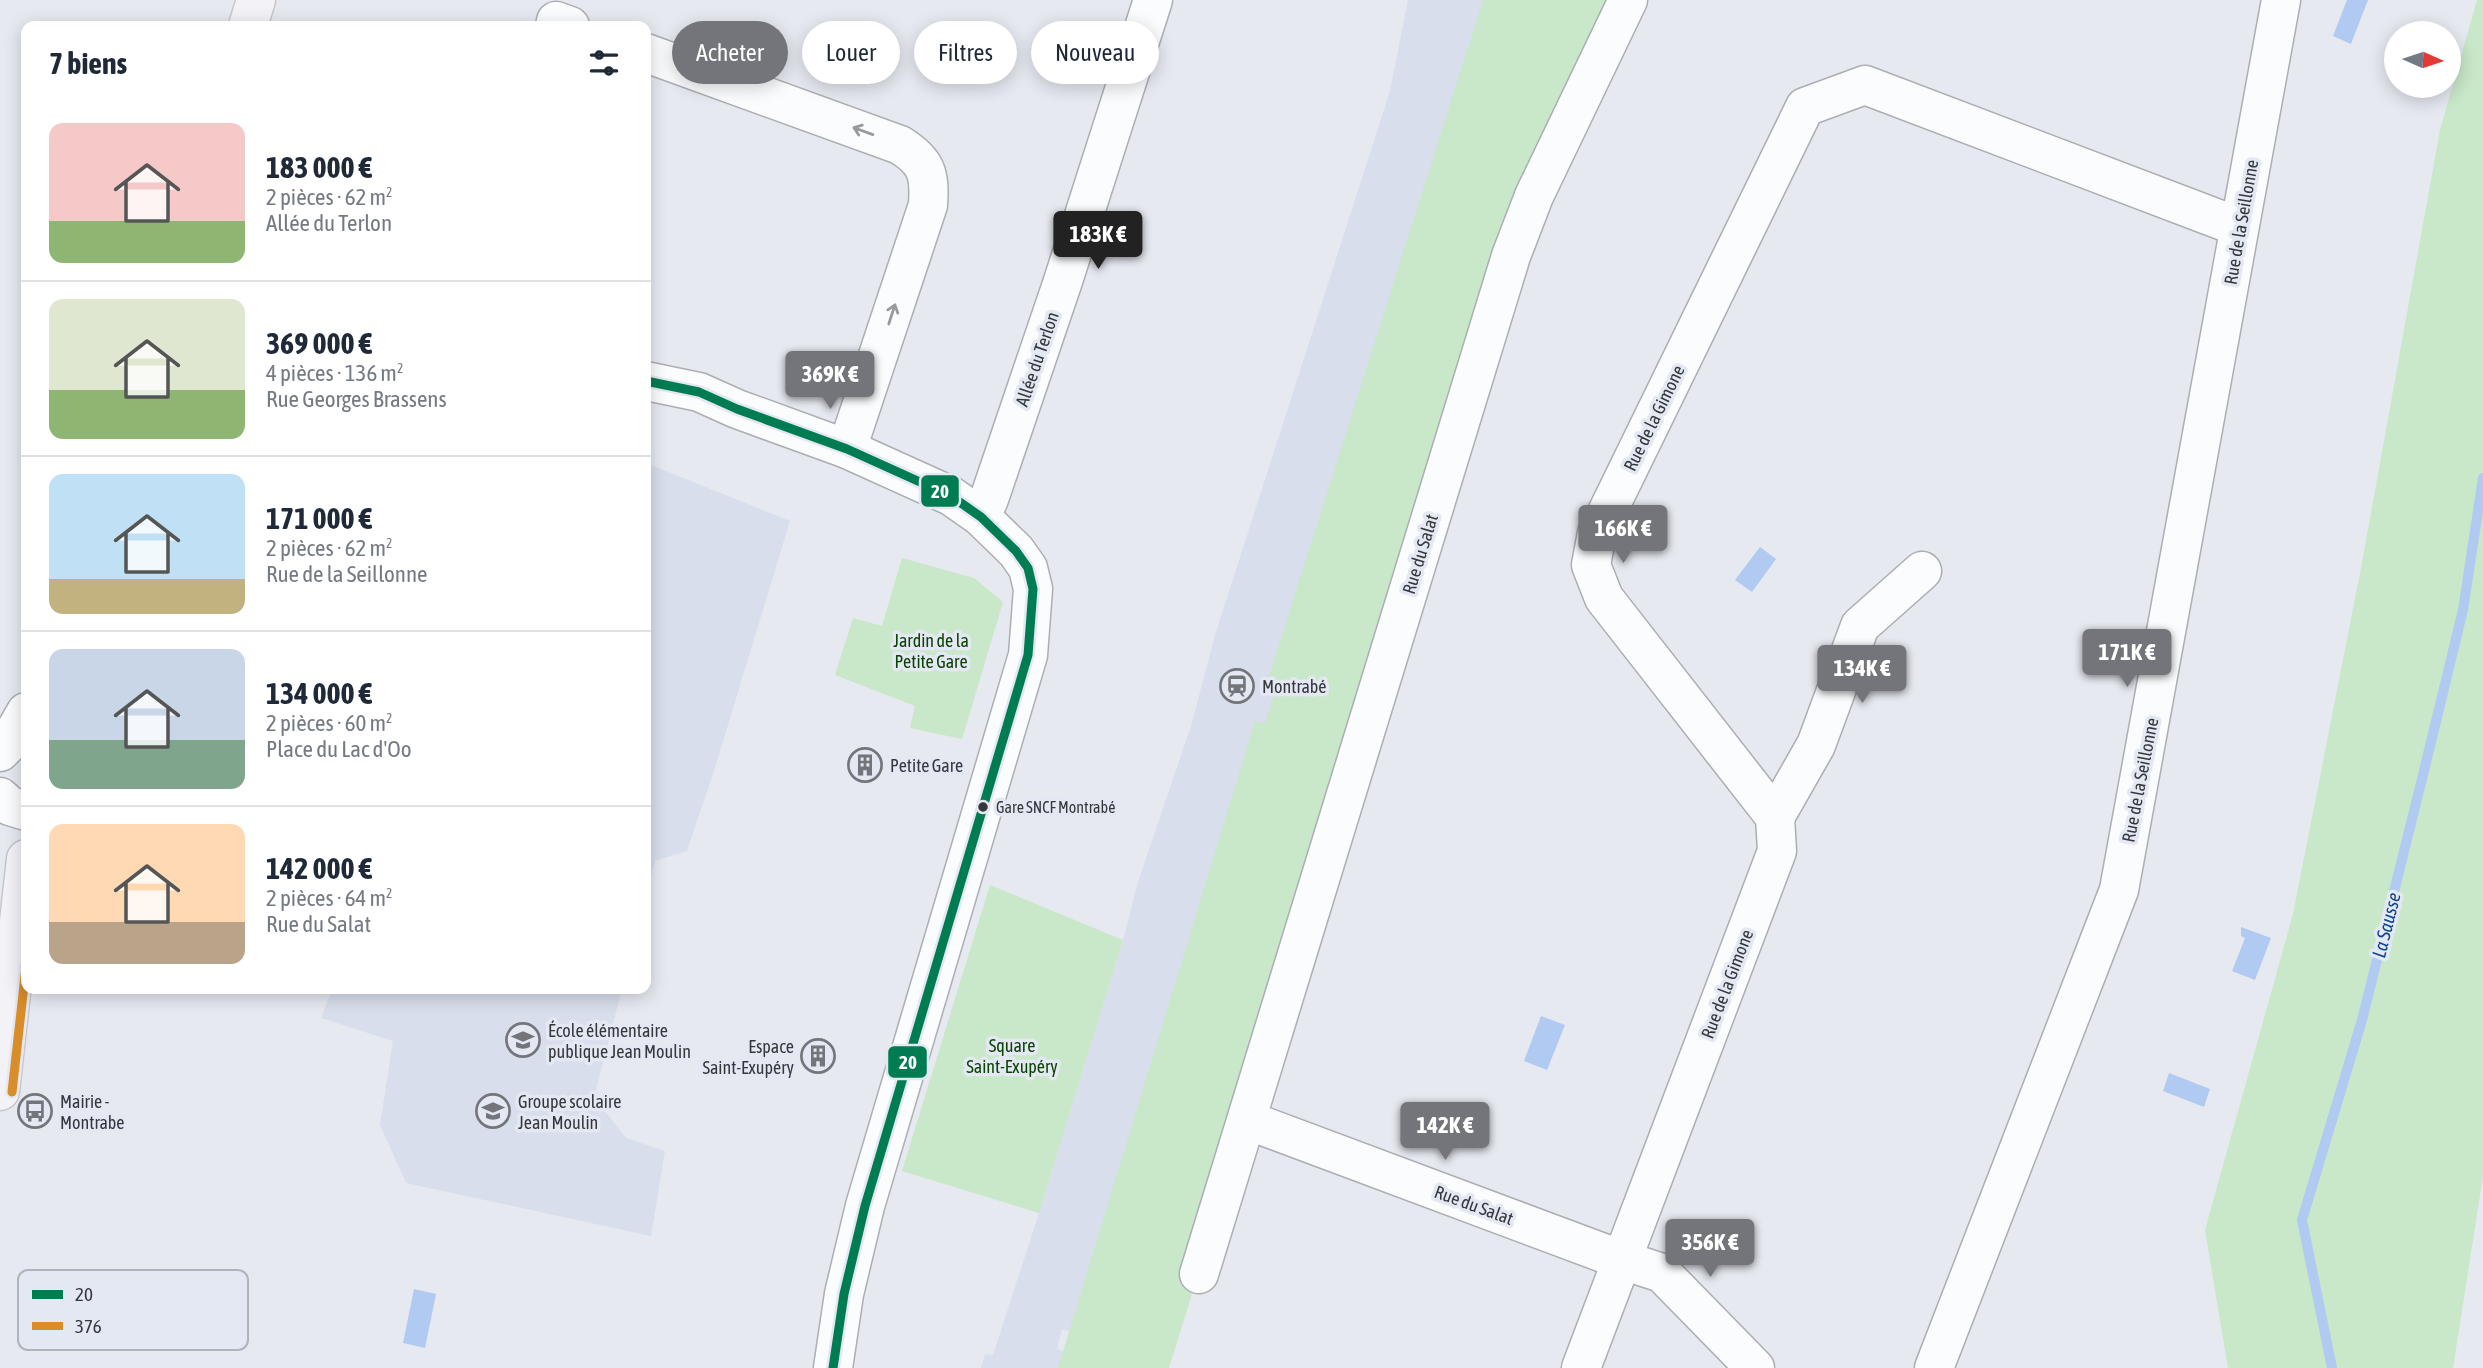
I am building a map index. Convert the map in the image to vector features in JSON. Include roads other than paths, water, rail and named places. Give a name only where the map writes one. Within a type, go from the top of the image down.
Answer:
[{"type":"main road","points":[[250,21],[256,0]]},
{"type":"main road","points":[[0,1091],[21,904]]},
{"type":"street","name":"Allée du Terlon","points":[[981,517],[1063,281],[1153,0]]},
{"type":"street","name":"Rue du Salat","points":[[1199,1274],[1511,256],[1534,196],[1628,0]]},
{"type":"street","name":"Rue de la Seillonne","points":[[1934,1368],[2119,890],[2281,0]]},
{"type":"street","points":[[651,56],[900,145],[922,162],[930,181],[928,205],[847,449]]},
{"type":"street","name":"Rue de la Gimone","points":[[1581,1368],[1777,851],[1775,817],[1604,598],[1591,565],[1597,533],[1805,107],[1865,85],[2239,227]]},
{"type":"street","points":[[651,382],[699,393],[847,449],[951,496],[981,517],[1016,551],[1028,568],[1033,589],[1028,655],[865,1206],[844,1294],[833,1368]]},
{"type":"street","points":[[1775,817],[1816,745],[1860,626],[1922,571]]},
{"type":"street","points":[[0,752],[7,746],[21,721]]},
{"type":"street","points":[[0,797],[10,806],[21,809]]},
{"type":"street","name":"Rue du Salat","points":[[1247,1120],[1622,1260]]},
{"type":"street","points":[[1622,1260],[1662,1273],[1755,1368]]},
{"type":"water","points":[[2347,0],[2368,0],[2351,44],[2333,36]]},
{"type":"water","points":[[1760,547],[1776,559],[1752,592],[1735,580]]},
{"type":"water","points":[[2241,927],[2271,938],[2255,980],[2232,971],[2245,938],[2241,936]]},
{"type":"water","points":[[1541,1016],[1565,1025],[1547,1070],[1524,1061]]},
{"type":"water","points":[[2169,1073],[2210,1089],[2204,1107],[2163,1091]]},
{"type":"water","points":[[414,1289],[436,1294],[425,1348],[403,1343]]},
{"type":"waterway","name":"La Sausse","points":[[2332,1368],[2302,1220],[2362,1020],[2422,779],[2463,610],[2483,478]]},
{"type":"place","name":"Montrabé","points":[[1237,686]]},
{"type":"place","name":"Petite Gare","points":[[865,765]]},
{"type":"place","name":"Gare SNCF Montrabé","points":[[983,807]]},
{"type":"place","name":"École élémentaire publique Jean Moulin","points":[[523,1040]]},
{"type":"place","name":"Espace Saint-Exupéry","points":[[818,1056]]},
{"type":"place","name":"Mairie - Montrabe","points":[[35,1111]]},
{"type":"place","name":"Groupe scolaire Jean Moulin","points":[[493,1111]]},
{"type":"park label","name":"Jardin de la Petite Gare","points":[[931,650]]},
{"type":"park label","name":"Square Saint-Exupéry","points":[[1012,1055]]}]
